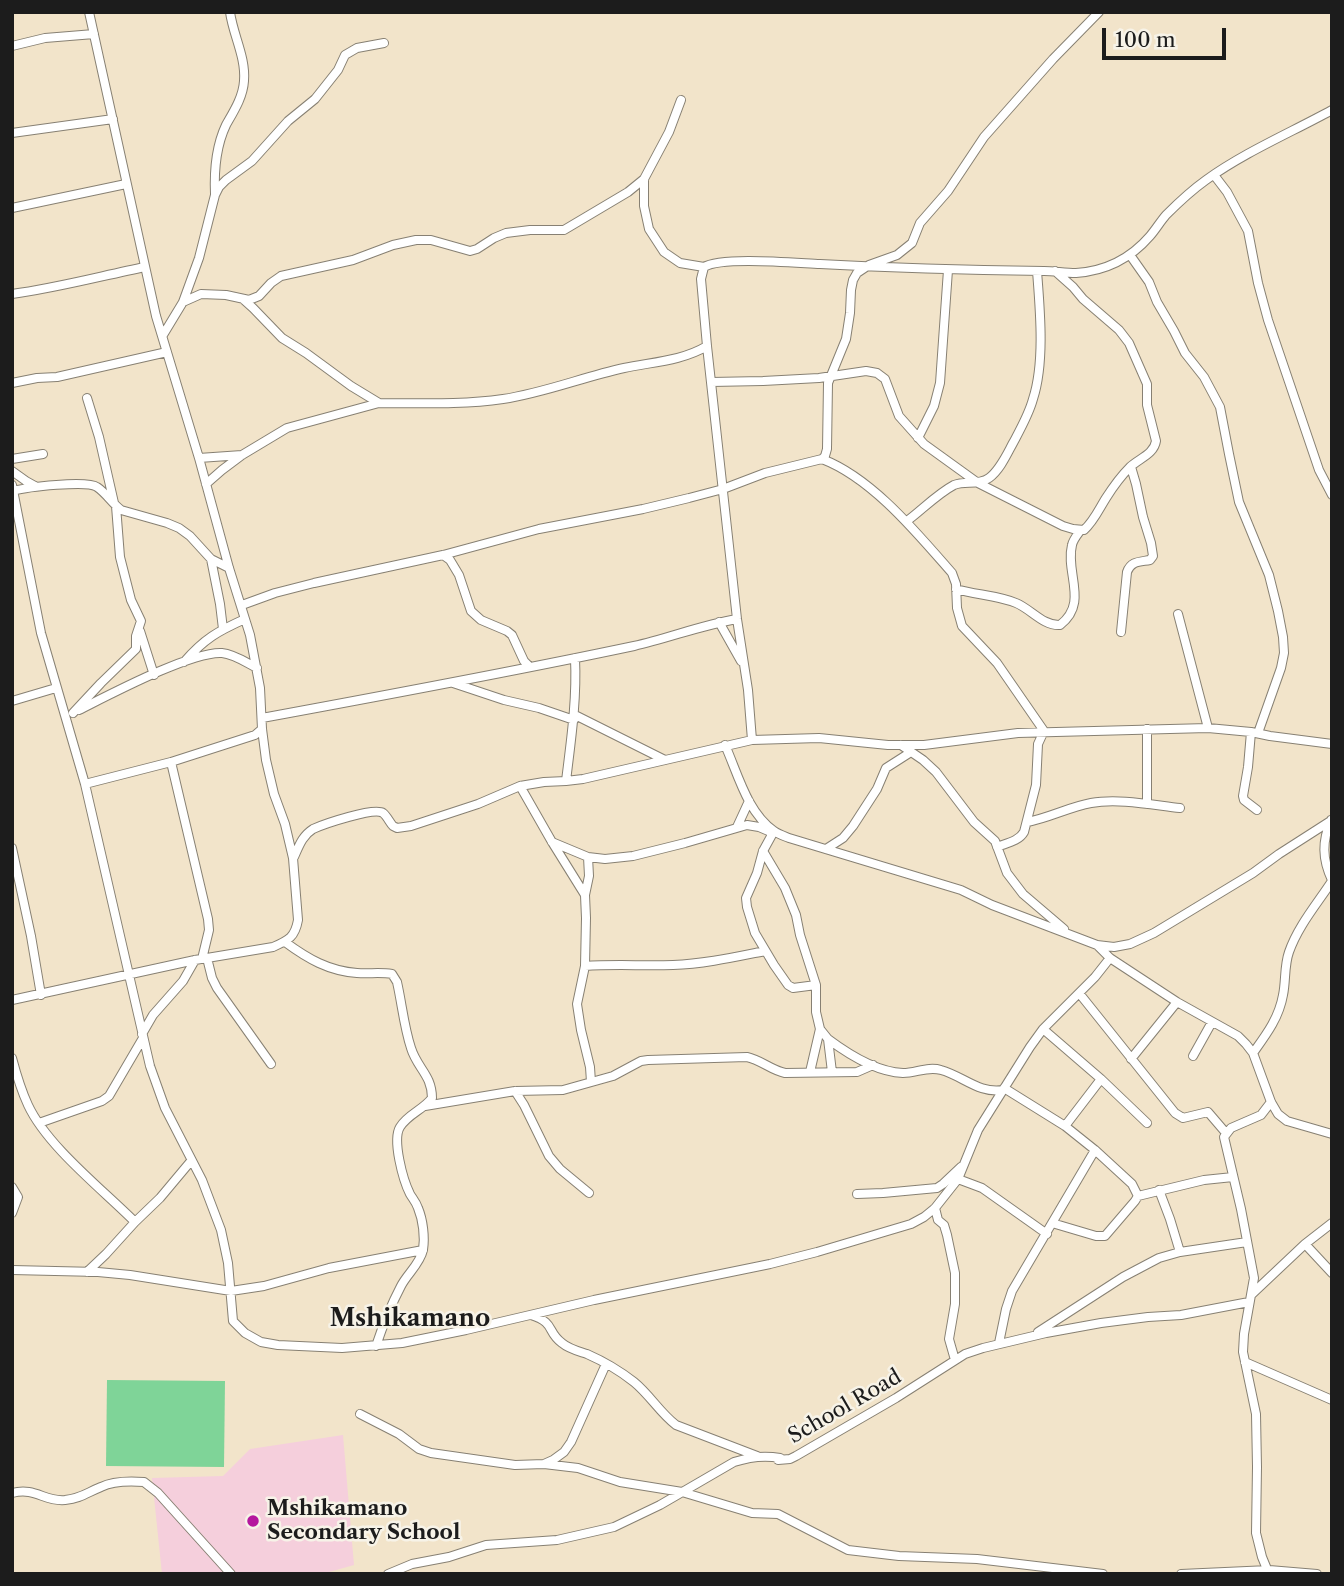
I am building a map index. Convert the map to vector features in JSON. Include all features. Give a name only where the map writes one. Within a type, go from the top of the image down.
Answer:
[{"type":"street","points":[[12,1000],[201,959],[273,947],[293,936],[298,920],[293,858],[269,774],[257,668],[242,606],[156,316],[89,12]]},
{"type":"street","points":[[215,195],[219,147],[244,84],[243,60],[230,12]]},
{"type":"street","points":[[822,459],[827,449],[827,398],[831,376],[846,339],[853,280],[857,273],[907,249],[920,223],[948,191],[984,137],[1053,59],[1100,12]]},
{"type":"street","points":[[12,46],[46,38],[94,34]]},
{"type":"street","points":[[163,335],[183,302],[199,258],[219,187],[252,161],[288,121],[315,99],[338,70],[345,55],[357,48],[384,43]]},
{"type":"street","points":[[183,302],[201,294],[213,293],[249,300],[259,296],[281,276],[354,260],[393,245],[416,240],[431,240],[470,251],[506,233],[564,230],[628,191],[644,178],[669,132],[681,100]]},
{"type":"street","points":[[644,178],[643,192],[649,229],[664,252],[680,263],[704,267],[710,264],[741,262],[1073,273],[1108,266],[1130,255],[1151,235],[1167,214],[1214,175],[1332,110]]},
{"type":"street","points":[[12,134],[113,119]]},
{"type":"street","points":[[1214,175],[1227,192],[1248,231],[1268,320],[1319,470],[1332,495]]},
{"type":"street","points":[[12,208],[126,184]]},
{"type":"street","points":[[1130,255],[1146,278],[1187,357],[1204,377],[1220,407],[1239,502],[1269,575],[1278,611],[1284,653],[1281,668],[1254,733],[1243,796],[1244,800],[1257,810]]},
{"type":"street","points":[[12,294],[145,267]]},
{"type":"street","points":[[704,267],[702,279],[706,346],[752,740]]},
{"type":"street","points":[[918,438],[934,406],[940,383],[948,270]]},
{"type":"street","points":[[907,521],[948,488],[987,479],[1000,466],[1026,417],[1039,377],[1037,271]]},
{"type":"street","points":[[956,589],[1014,602],[1027,608],[1047,624],[1060,625],[1068,619],[1074,606],[1071,548],[1073,541],[1080,531],[1088,526],[1114,486],[1131,467],[1152,452],[1156,445],[1147,405],[1147,384],[1134,352],[1119,330],[1055,271]]},
{"type":"street","points":[[243,299],[282,338],[379,403]]},
{"type":"street","points":[[206,484],[242,455],[287,428],[379,403],[454,403],[506,399],[622,369],[682,357],[706,346]]},
{"type":"street","points":[[12,383],[57,377],[167,352]]},
{"type":"street","points":[[711,382],[762,381],[872,371],[884,379],[899,416],[918,438],[945,460],[978,483],[1063,526],[1080,531]]},
{"type":"street","points":[[69,715],[136,649],[140,617],[131,600],[120,557],[115,506],[87,398]]},
{"type":"street","points":[[12,459],[43,454]]},
{"type":"street","points":[[199,458],[242,455]]},
{"type":"street","points":[[242,606],[275,593],[314,583],[723,489],[765,473],[822,459],[856,477],[907,521],[953,573],[962,626],[997,663],[1044,731]]},
{"type":"street","points":[[1121,632],[1129,566],[1135,562],[1150,560],[1153,556],[1131,467]]},
{"type":"street","points":[[12,471],[35,486]]},
{"type":"street","points":[[229,568],[211,559],[179,528],[128,513],[115,506],[99,488],[90,484],[13,488],[41,633],[57,688],[69,715],[150,1066],[165,1108],[202,1180],[221,1230],[228,1263],[233,1321],[245,1333],[261,1342],[318,1347],[402,1343],[817,1252],[911,1224],[935,1208],[958,1179],[978,1130],[1043,1029],[1095,977],[1110,958]]},
{"type":"street","points":[[443,555],[450,560],[459,575],[471,611],[481,620],[512,635],[524,661],[530,667]]},
{"type":"street","points":[[211,559],[223,629]]},
{"type":"street","points":[[1178,614],[1208,728]]},
{"type":"street","points":[[184,662],[204,641],[245,619]]},
{"type":"street","points":[[262,719],[642,644],[737,619]]},
{"type":"street","points":[[719,622],[745,667]]},
{"type":"street","points":[[139,628],[154,675]]},
{"type":"street","points":[[69,715],[184,662],[218,653],[227,654],[257,668]]},
{"type":"street","points":[[566,782],[574,717],[575,658]]},
{"type":"street","points":[[453,682],[505,700],[574,717],[665,760]]},
{"type":"street","points":[[12,701],[57,688]]},
{"type":"street","points":[[293,858],[306,833],[320,826],[379,811],[393,827],[411,827],[520,786],[566,782],[752,740],[818,738],[924,745],[1044,731],[1208,728],[1332,744]]},
{"type":"street","points":[[85,784],[171,762],[254,735],[262,729]]},
{"type":"street","points":[[1147,729],[1147,804]]},
{"type":"street","points":[[997,847],[1021,837],[1036,785],[1038,744],[1044,731]]},
{"type":"street","points":[[725,745],[749,802],[774,832]]},
{"type":"street","points":[[900,745],[936,772],[974,822],[995,841],[1007,873],[1023,894],[1068,933]]},
{"type":"street","points":[[826,849],[843,838],[853,826],[877,789],[886,768],[911,752]]},
{"type":"street","points":[[38,1123],[102,1101],[109,1096],[153,1015],[201,959],[209,930],[208,919],[171,762]]},
{"type":"street","points":[[520,786],[585,895]]},
{"type":"street","points":[[737,827],[749,802]]},
{"type":"street","points":[[1027,822],[1094,803],[1180,808]]},
{"type":"street","points":[[552,842],[588,857],[605,859],[633,856],[752,825],[961,890],[992,905],[1097,945],[1114,947],[1130,944],[1154,933],[1253,873],[1331,820]]},
{"type":"street","points":[[1253,1053],[1277,1016],[1283,998],[1288,954],[1332,881],[1325,863],[1324,845],[1331,820]]},
{"type":"street","points":[[774,832],[763,850],[747,898],[750,919],[765,951],[790,987],[816,985]]},
{"type":"street","points":[[12,848],[41,995]]},
{"type":"street","points":[[763,850],[785,888],[796,915],[816,985],[816,1012],[820,1030],[810,1072]]},
{"type":"street","points":[[588,857],[585,966],[577,1004],[591,1082]]},
{"type":"street","points":[[285,942],[312,961],[340,972],[392,974],[397,982],[411,1046],[431,1086],[432,1098],[410,1116],[399,1128],[397,1135],[404,1177],[422,1222],[423,1250],[421,1258],[400,1287],[376,1346]]},
{"type":"street","points":[[1097,945],[1110,958],[1247,1044],[1278,1114],[1287,1121],[1332,1134]]},
{"type":"street","points":[[585,966],[673,965],[765,951]]},
{"type":"street","points":[[201,959],[217,988],[271,1064]]},
{"type":"street","points":[[1079,993],[1179,1117],[1208,1112],[1226,1133]]},
{"type":"street","points":[[1131,1059],[1177,1002]]},
{"type":"street","points":[[1193,1056],[1212,1022]]},
{"type":"street","points":[[1043,1029],[1147,1122]]},
{"type":"street","points":[[820,1030],[842,1049],[873,1065],[902,1073],[936,1069],[986,1091],[1003,1089],[1065,1126],[1132,1184],[1138,1196]]},
{"type":"street","points":[[828,1039],[832,1072]]},
{"type":"street","points":[[425,1106],[515,1091],[554,1091],[576,1087],[613,1076],[648,1060],[747,1057],[785,1073],[857,1072],[873,1065]]},
{"type":"street","points":[[12,1058],[28,1105],[38,1123],[69,1158],[135,1222]]},
{"type":"street","points":[[1065,1126],[1101,1079]]},
{"type":"street","points":[[515,1091],[549,1156],[589,1193]]},
{"type":"street","points":[[1268,1572],[1256,1533],[1256,1413],[1243,1352],[1254,1278],[1224,1143],[1226,1133],[1231,1128],[1261,1115],[1271,1102]]},
{"type":"street","points":[[999,1343],[1012,1291],[1095,1150]]},
{"type":"street","points":[[87,1272],[160,1198],[191,1161]]},
{"type":"street","points":[[858,1194],[937,1188],[966,1163]]},
{"type":"street","points":[[1052,1223],[1096,1236],[1105,1236],[1138,1196],[1204,1180],[1233,1177]]},
{"type":"street","points":[[958,1179],[982,1188],[1047,1234]]},
{"type":"street","points":[[12,1187],[18,1197],[12,1213]]},
{"type":"street","points":[[1158,1190],[1180,1252]]},
{"type":"street","points":[[935,1208],[938,1220],[947,1235],[955,1273],[955,1304],[949,1330],[955,1360]]},
{"type":"street","points":[[1250,1298],[1305,1244],[1332,1223]]},
{"type":"street","points":[[1029,1337],[1123,1277],[1159,1258],[1180,1252],[1247,1242]]},
{"type":"street","points":[[1305,1244],[1332,1273]]},
{"type":"street","points":[[12,1270],[87,1272],[153,1278],[231,1291],[423,1250]]},
{"type":"street","name":"School Road","points":[[388,1574],[412,1564],[449,1557],[486,1545],[546,1542],[601,1531],[627,1521],[734,1462],[766,1456],[780,1458],[778,1460],[790,1459],[896,1398],[965,1354],[999,1343],[1101,1323],[1181,1315],[1250,1298]]},
{"type":"street","points":[[531,1315],[547,1321],[558,1341],[565,1346],[606,1364],[635,1383],[676,1425],[758,1457]]},
{"type":"street","points":[[1245,1362],[1332,1400]]},
{"type":"street","points":[[544,1464],[564,1452],[571,1442],[606,1364]]},
{"type":"street","points":[[360,1414],[399,1434],[419,1449],[431,1453],[515,1465],[544,1464],[578,1468],[620,1482],[682,1492],[752,1513],[778,1514],[848,1550],[898,1556],[977,1559],[1103,1574]]},
{"type":"street","points":[[12,1493],[30,1491],[53,1500],[64,1500],[83,1497],[104,1485],[144,1482],[158,1493],[231,1574]]},
{"type":"street","points":[[1181,1574],[1317,1574]]},
{"type":"shaded area","name":"Mshikamano Secondary School","points":[[343,1435],[354,1565],[322,1574],[162,1574],[152,1478],[223,1476],[250,1449]]},
{"type":"green space","points":[[107,1380],[225,1381],[224,1467],[106,1466]]},
{"type":"place","name":"Mshikamano Secondary School","points":[[253,1521]]},
{"type":"district","name":"Mshikamano","points":[[410,1319]]}]
